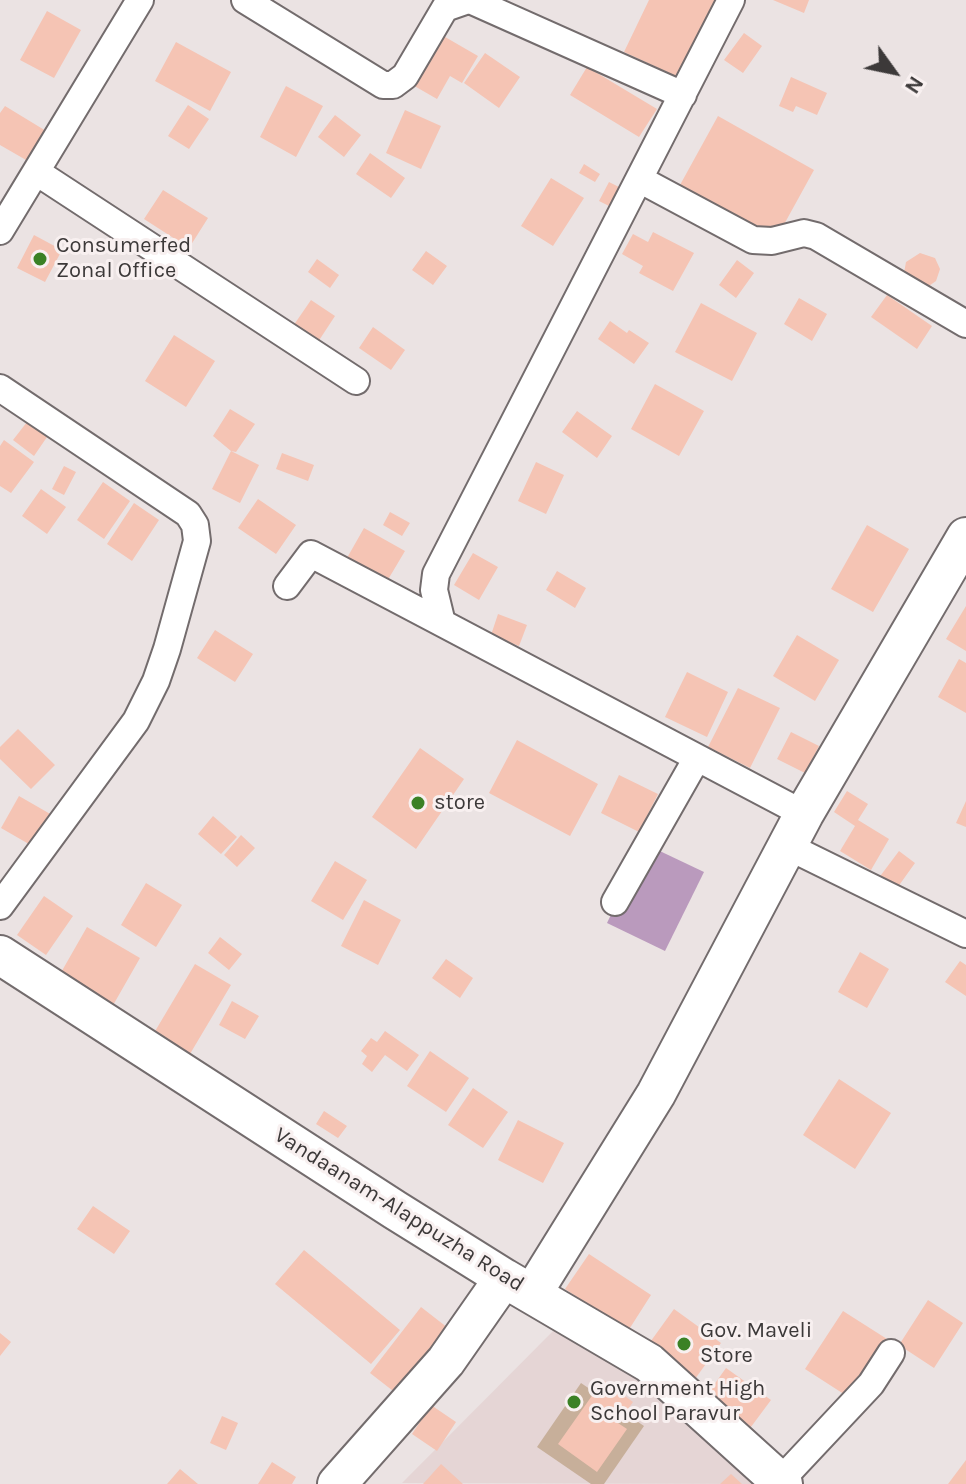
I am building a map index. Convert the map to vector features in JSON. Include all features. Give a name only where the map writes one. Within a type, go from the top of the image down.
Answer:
[{"type":"street","points":[[0,231],[38,173],[140,0]]},
{"type":"street","points":[[245,0],[383,85],[393,85],[405,76],[445,8],[469,0],[683,95]]},
{"type":"street","points":[[442,623],[434,590],[436,574],[731,0]]},
{"type":"street","points":[[38,173],[356,381]]},
{"type":"street","points":[[639,179],[753,240],[772,241],[804,233],[816,236],[966,324]]},
{"type":"street","points":[[0,388],[188,514],[195,525],[197,541],[167,649],[156,681],[136,721],[0,906]]},
{"type":"street","points":[[337,1484],[446,1361],[518,1286],[656,1094],[796,830],[966,537]]},
{"type":"street","points":[[287,586],[311,554],[697,758],[796,830],[966,934]]},
{"type":"street","points":[[615,902],[697,758]]},
{"type":"street","name":"Vandaanam-Alappuzha Road","points":[[0,955],[518,1286],[649,1363],[782,1483]]},
{"type":"street","points":[[782,1483],[871,1384],[891,1353]]},
{"type":"shaded area","points":[[645,844],[704,872],[665,951],[607,923]]},
{"type":"shaded area","name":"Government High School Paravur","points":[[563,1321],[769,1484],[402,1483]]},
{"type":"shaded area","points":[[581,1383],[644,1426],[604,1484],[591,1484],[537,1447]]},
{"type":"building","points":[[649,0],[718,0],[684,80],[624,52]]},
{"type":"building","points":[[773,0],[809,0],[804,13]]},
{"type":"building","points":[[47,11],[81,30],[54,78],[20,60]]},
{"type":"building","points":[[433,30],[478,56],[462,83],[450,76],[437,99],[404,80]]},
{"type":"building","points":[[744,33],[762,46],[743,73],[724,60]]},
{"type":"building","points":[[176,42],[231,72],[210,111],[155,81]]},
{"type":"building","points":[[485,53],[520,77],[499,108],[464,83]]},
{"type":"building","points":[[587,67],[657,109],[639,137],[570,95]]},
{"type":"building","points":[[791,77],[827,93],[817,115],[796,106],[793,112],[779,106]]},
{"type":"building","points":[[286,86],[323,106],[296,157],[260,137]]},
{"type":"building","points":[[188,105],[209,119],[189,149],[168,136]]},
{"type":"building","points":[[5,106],[51,134],[33,164],[0,145],[0,113]]},
{"type":"building","points":[[405,110],[441,126],[421,169],[386,153]]},
{"type":"building","points":[[335,115],[361,135],[344,157],[318,137]]},
{"type":"building","points":[[718,116],[814,170],[776,239],[680,185]]},
{"type":"building","points":[[370,153],[405,178],[391,198],[356,174]]},
{"type":"building","points":[[584,164],[600,174],[595,182],[579,173]]},
{"type":"building","points":[[551,178],[584,198],[553,246],[521,226]]},
{"type":"building","points":[[609,182],[625,190],[615,209],[599,201]]},
{"type":"building","points":[[163,190],[208,218],[189,248],[144,219]]},
{"type":"building","points":[[653,232],[694,253],[673,291],[639,273],[643,266],[622,254],[633,234],[648,242]]},
{"type":"building","name":"Consumerfed Zonal Office","points":[[34,235],[62,250],[45,282],[17,268]]},
{"type":"building","points":[[426,251],[447,266],[433,285],[412,270]]},
{"type":"building","points":[[920,253],[935,258],[940,269],[936,281],[926,288],[904,273],[906,262]]},
{"type":"building","points":[[317,259],[339,275],[330,288],[308,272]]},
{"type":"building","points":[[737,260],[754,273],[736,298],[719,285]]},
{"type":"building","points":[[887,295],[932,326],[917,349],[871,317]]},
{"type":"building","points":[[799,298],[827,314],[812,341],[784,324]]},
{"type":"building","points":[[311,300],[335,316],[314,348],[289,332]]},
{"type":"building","points":[[701,303],[757,333],[732,381],[675,352]]},
{"type":"building","points":[[610,321],[649,343],[634,364],[598,339]]},
{"type":"building","points":[[373,327],[405,350],[391,370],[359,348]]},
{"type":"building","points":[[174,335],[215,361],[186,407],[145,381]]},
{"type":"building","points":[[655,384],[704,411],[679,456],[631,429]]},
{"type":"building","points":[[230,409],[255,424],[236,452],[213,436]]},
{"type":"building","points":[[577,411],[612,436],[597,458],[562,432]]},
{"type":"building","points":[[27,422],[47,437],[34,456],[13,440]]},
{"type":"building","points":[[4,440],[34,462],[11,493],[0,486],[0,446]]},
{"type":"building","points":[[231,451],[259,465],[240,503],[212,489]]},
{"type":"building","points":[[282,453],[314,465],[308,481],[276,469]]},
{"type":"building","points":[[536,462],[564,475],[546,514],[518,501]]},
{"type":"building","points":[[64,466],[76,472],[64,495],[52,489]]},
{"type":"building","points":[[103,482],[130,501],[104,539],[77,520]]},
{"type":"building","points":[[41,489],[66,507],[47,534],[22,516]]},
{"type":"building","points":[[258,499],[296,525],[276,554],[238,528]]},
{"type":"building","points":[[134,503],[159,520],[132,561],[107,544]]},
{"type":"building","points":[[390,512],[410,523],[402,536],[383,525]]},
{"type":"building","points":[[867,525],[909,549],[873,612],[831,589]]},
{"type":"building","points":[[364,528],[405,551],[383,588],[343,565]]},
{"type":"building","points":[[473,553],[498,567],[479,600],[454,585]]},
{"type":"building","points":[[557,571],[586,588],[575,608],[546,590]]},
{"type":"building","points":[[966,606],[966,651],[946,639]]},
{"type":"building","points":[[498,614],[527,625],[519,646],[491,635]]},
{"type":"building","points":[[215,630],[253,654],[235,682],[197,658]]},
{"type":"building","points":[[797,635],[839,660],[815,701],[773,676]]},
{"type":"building","points":[[959,659],[966,663],[966,713],[938,697]]},
{"type":"building","points":[[687,672],[728,692],[707,737],[665,717]]},
{"type":"building","points":[[738,688],[780,708],[750,768],[708,747]]},
{"type":"building","points":[[18,729],[55,765],[31,789],[0,759],[0,747]]},
{"type":"building","points":[[791,732],[819,746],[805,773],[777,759]]},
{"type":"building","points":[[517,740],[598,784],[570,836],[489,793]]},
{"type":"building","points":[[420,748],[464,779],[416,849],[372,817]]},
{"type":"building","points":[[619,775],[658,794],[639,832],[601,813]]},
{"type":"building","points":[[847,791],[868,804],[858,820],[889,839],[871,870],[840,851],[855,826],[834,812]]},
{"type":"building","points":[[19,796],[52,815],[34,847],[1,828]]},
{"type":"building","points":[[966,801],[966,827],[956,823]]},
{"type":"building","points":[[213,816],[237,837],[221,854],[198,834]]},
{"type":"building","points":[[241,835],[255,848],[237,867],[224,855]]},
{"type":"building","points":[[899,851],[915,863],[895,891],[878,879]]},
{"type":"building","points":[[335,861],[367,880],[343,920],[311,901]]},
{"type":"building","points":[[146,883],[182,905],[156,947],[121,925]]},
{"type":"building","points":[[44,896],[73,916],[46,955],[17,935]]},
{"type":"building","points":[[364,900],[401,920],[378,965],[341,946]]},
{"type":"building","points":[[87,927],[140,958],[108,1014],[55,983]]},
{"type":"building","points":[[220,937],[242,954],[229,970],[208,953]]},
{"type":"building","points":[[860,952],[889,969],[867,1008],[838,992]]},
{"type":"building","points":[[446,959],[473,978],[460,998],[432,978]]},
{"type":"building","points":[[960,961],[966,965],[966,996],[945,982]]},
{"type":"building","points":[[195,964],[231,985],[187,1059],[151,1038]]},
{"type":"building","points":[[232,1001],[259,1016],[245,1039],[219,1025]]},
{"type":"building","points":[[385,1031],[419,1055],[407,1071],[385,1055],[372,1072],[362,1064],[367,1056],[361,1051],[371,1038],[377,1042]]},
{"type":"building","points":[[430,1051],[469,1078],[446,1112],[407,1086]]},
{"type":"building","points":[[839,1079],[891,1113],[855,1169],[803,1135]]},
{"type":"building","points":[[473,1088],[508,1112],[483,1148],[448,1125]]},
{"type":"building","points":[[324,1111],[347,1126],[338,1138],[316,1124]]},
{"type":"building","points":[[518,1120],[564,1143],[543,1183],[498,1160]]},
{"type":"building","points":[[93,1206],[130,1231],[114,1254],[77,1229]]},
{"type":"building","points":[[304,1250],[400,1330],[371,1364],[275,1284]]},
{"type":"building","points":[[589,1254],[651,1295],[628,1331],[565,1289]]},
{"type":"building","points":[[928,1300],[963,1323],[934,1368],[899,1345]]},
{"type":"building","points":[[421,1307],[448,1328],[397,1394],[370,1373]]},
{"type":"building","name":"Gov. Maveli Store","points":[[674,1309],[721,1343],[695,1379],[648,1345]]},
{"type":"building","points":[[843,1311],[887,1339],[850,1398],[805,1369]]},
{"type":"building","points":[[0,1333],[11,1342],[0,1356]]},
{"type":"building","points":[[726,1368],[771,1400],[745,1435],[701,1403]]},
{"type":"building","points":[[603,1380],[633,1402],[618,1423],[627,1429],[597,1472],[558,1444]]},
{"type":"building","points":[[431,1405],[456,1422],[437,1451],[412,1434]]},
{"type":"building","points":[[222,1416],[238,1423],[226,1450],[210,1443]]},
{"type":"building","points":[[966,1460],[966,1484],[948,1484]]},
{"type":"building","points":[[272,1462],[296,1477],[292,1484],[258,1484]]},
{"type":"building","points":[[441,1464],[463,1484],[423,1484]]},
{"type":"building","points":[[180,1469],[198,1484],[167,1484]]},
{"type":"building","points":[[731,1474],[742,1484],[720,1484]]},
{"type":"place","name":"Consumerfed Zonal Office","points":[[40,259]]},
{"type":"place","name":"store","points":[[418,803]]},
{"type":"place","name":"Gov. Maveli Store","points":[[684,1344]]},
{"type":"place","name":"Government High School Paravur","points":[[574,1402]]}]
